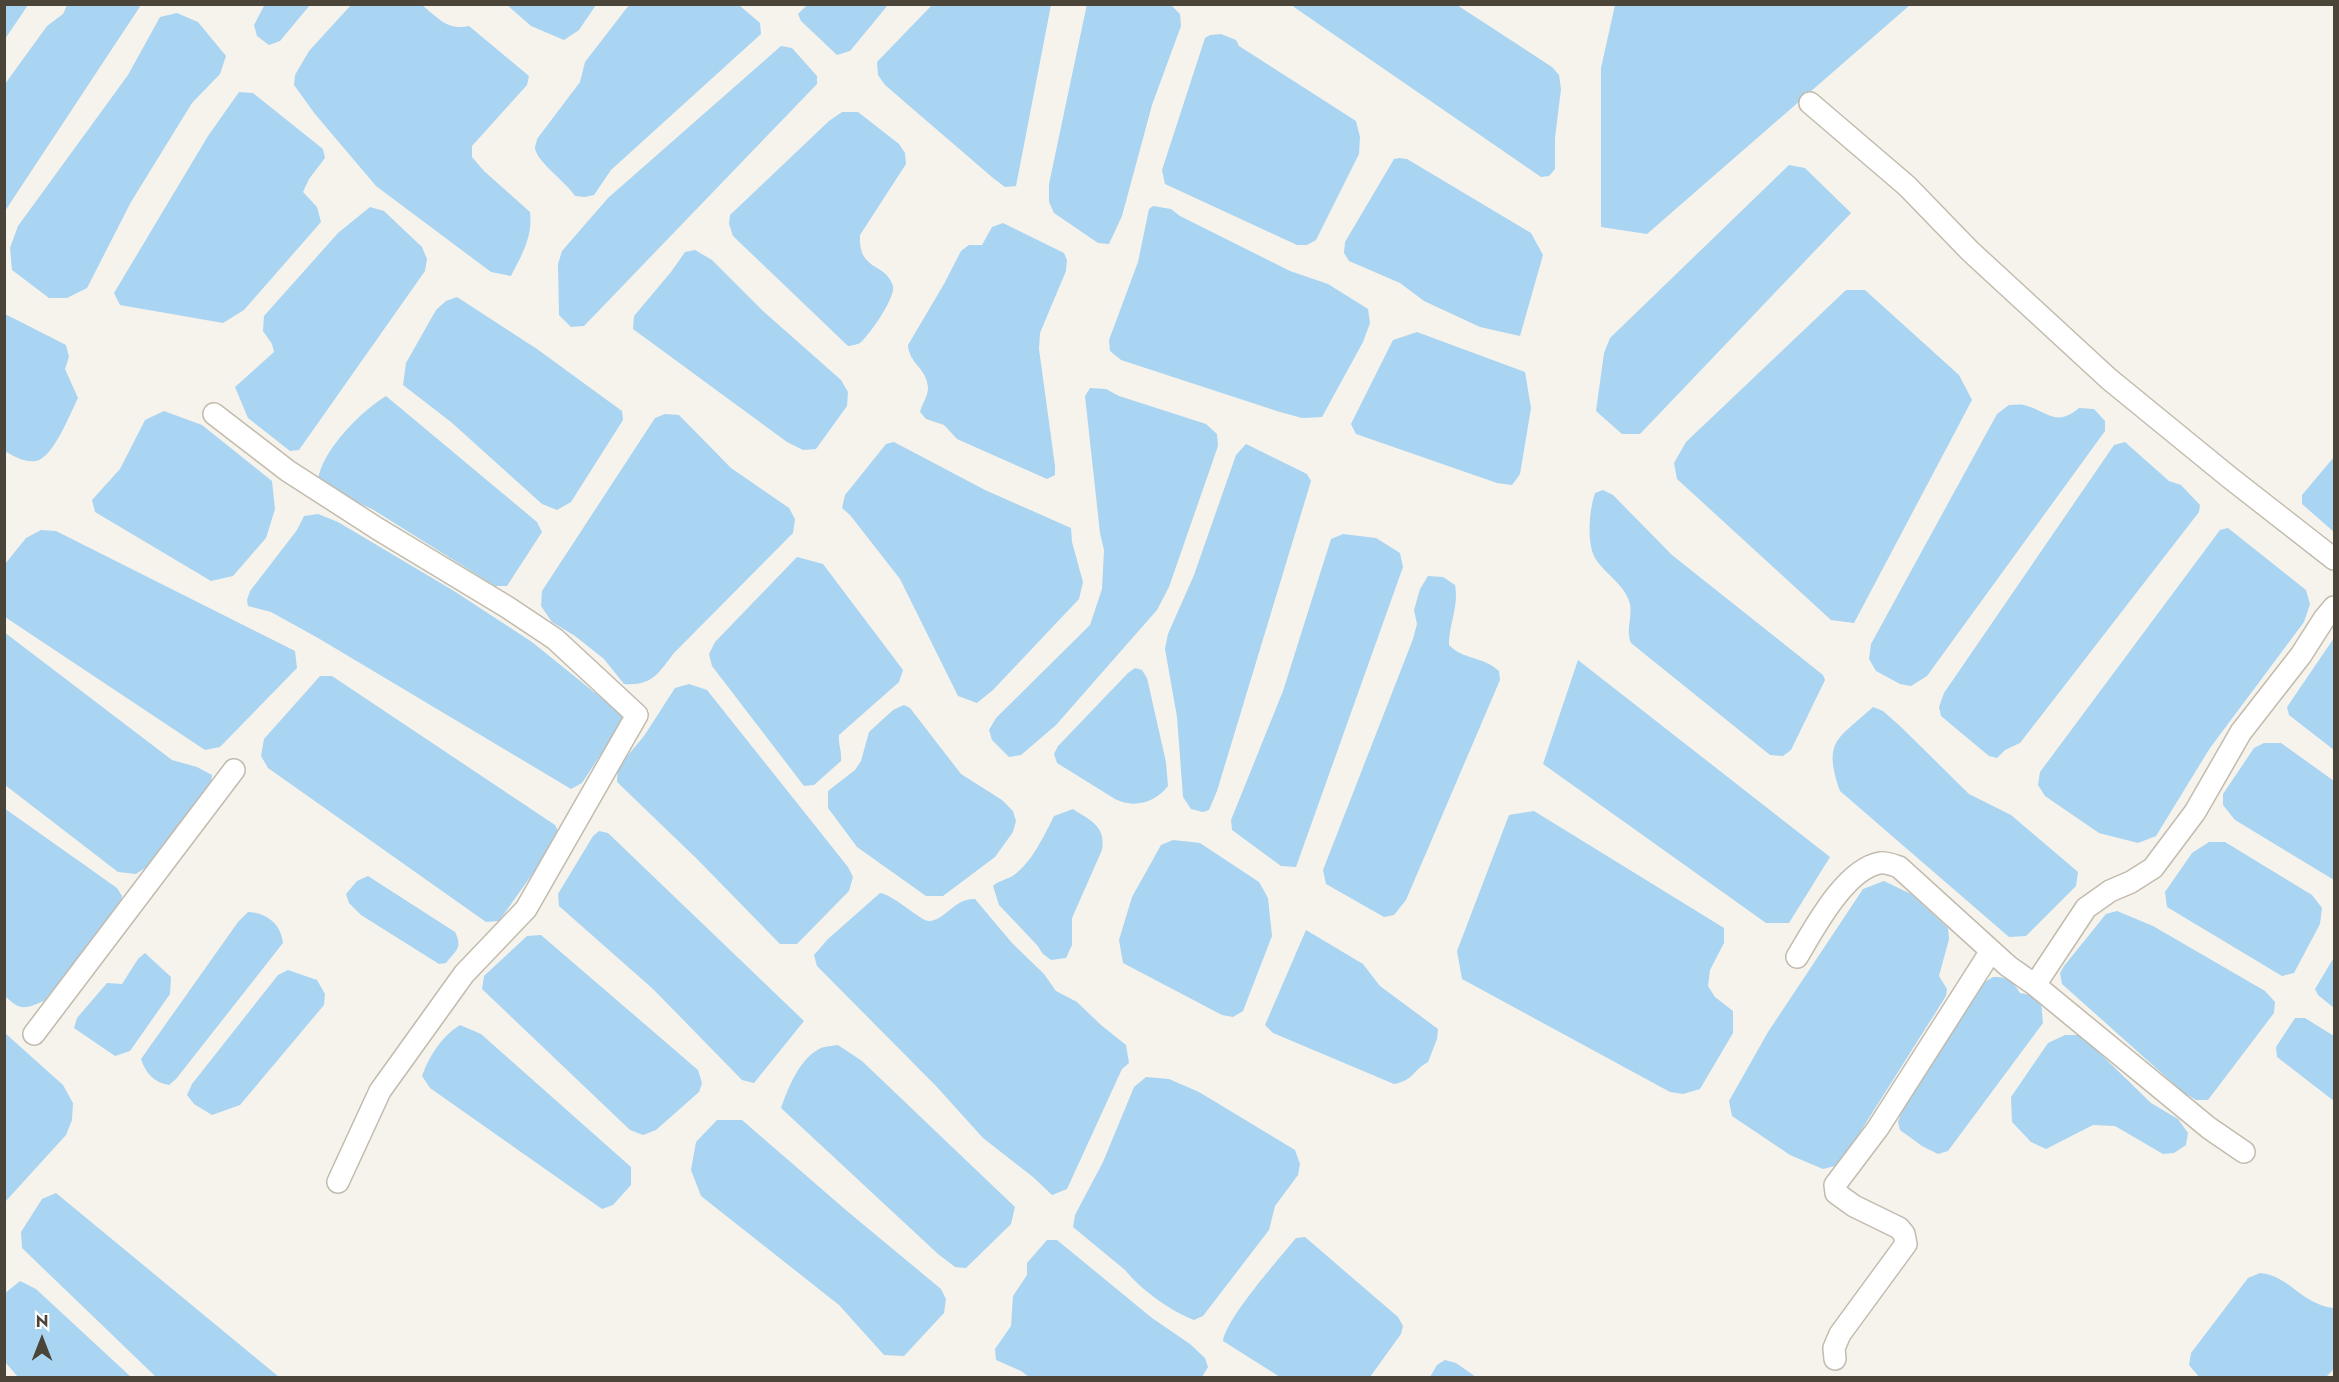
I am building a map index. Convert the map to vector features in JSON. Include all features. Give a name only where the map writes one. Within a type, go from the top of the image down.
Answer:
[{"type":"street","points":[[1810,104],[1906,186],[1970,251],[2109,379],[2334,559]]},
{"type":"street","points":[[214,414],[288,471],[555,639],[637,715],[526,909],[464,974],[380,1091],[338,1182]]},
{"type":"street","points":[[2035,985],[2085,908],[2152,868],[2195,812],[2241,732],[2301,655],[2334,607]]},
{"type":"street","points":[[34,1034],[234,770]]},
{"type":"street","points":[[1797,957],[1821,918],[1854,876],[1870,866],[1883,862],[1899,867],[1991,951],[2209,1128],[2244,1152]]},
{"type":"street","points":[[1835,1359],[1834,1348],[1839,1334],[1906,1244],[1904,1234],[1899,1228],[1854,1206],[1836,1193],[1834,1185],[1878,1128],[1991,951]]},
{"type":"water","points":[[265,4],[310,5],[280,41],[269,45],[257,36],[254,25]]},
{"type":"water","points":[[1087,4],[1171,5],[1180,14],[1181,26],[1152,105],[1122,216],[1109,244],[1098,243],[1054,213],[1049,202],[1049,184]]},
{"type":"water","points":[[4,5],[28,5],[5,39]]},
{"type":"water","points":[[67,5],[141,5],[5,211],[5,84],[47,26],[63,14]]},
{"type":"water","points":[[351,5],[422,5],[449,25],[469,26],[529,76],[527,85],[472,146],[472,157],[484,171],[530,212],[528,237],[523,253],[511,276],[491,272],[376,186],[315,114],[294,85],[295,75],[309,51]]},
{"type":"water","points":[[507,5],[596,5],[579,30],[564,40],[531,26]]},
{"type":"water","points":[[629,5],[739,5],[760,23],[761,34],[611,170],[594,195],[575,196],[537,153],[535,148],[537,139],[580,82],[585,62]]},
{"type":"water","points":[[807,5],[888,5],[850,51],[837,55],[801,21],[798,14]]},
{"type":"water","points":[[932,5],[1051,5],[1016,186],[1005,187],[993,178],[885,85],[878,75],[877,62]]},
{"type":"water","points":[[1291,5],[1457,5],[1552,67],[1559,75],[1561,89],[1555,138],[1555,169],[1549,176],[1541,177]]},
{"type":"water","points":[[1615,5],[1910,5],[1647,234],[1601,227],[1601,68]]},
{"type":"water","points":[[177,13],[198,22],[226,56],[220,74],[192,103],[131,202],[87,288],[67,298],[49,298],[12,270],[10,248],[18,226],[128,75],[160,17]]},
{"type":"water","points":[[1221,34],[1236,40],[1239,46],[1356,121],[1360,137],[1359,154],[1316,240],[1307,245],[1297,245],[1165,184],[1162,170],[1205,38]]},
{"type":"water","points":[[781,46],[792,48],[817,76],[817,84],[584,326],[571,327],[559,315],[558,264],[562,251],[608,198]]},
{"type":"water","points":[[239,92],[253,93],[323,149],[325,158],[309,179],[303,192],[317,207],[321,222],[244,310],[223,323],[120,305],[114,293],[208,136]]},
{"type":"water","points":[[842,112],[858,112],[899,144],[905,153],[906,164],[860,235],[863,255],[885,273],[893,286],[891,298],[865,338],[858,344],[848,346],[733,236],[729,224],[730,215],[829,121]]},
{"type":"water","points":[[1394,159],[1407,159],[1531,233],[1543,255],[1520,336],[1480,327],[1424,301],[1400,283],[1349,261],[1344,253],[1345,242]]},
{"type":"water","points":[[1789,165],[1805,168],[1851,213],[1640,434],[1622,434],[1596,411],[1604,353],[1610,338]]},
{"type":"water","points":[[1153,206],[1171,209],[1180,216],[1290,271],[1328,284],[1368,309],[1370,323],[1363,342],[1322,417],[1302,418],[1280,412],[1121,360],[1110,351],[1109,340],[1138,262],[1149,209]]},
{"type":"water","points":[[370,207],[384,211],[422,247],[427,259],[425,271],[299,450],[290,451],[248,418],[235,387],[274,352],[272,344],[263,331],[264,316],[338,233]]},
{"type":"water","points":[[1003,223],[1064,253],[1067,260],[1066,271],[1040,333],[1039,349],[1055,466],[1055,475],[1047,479],[957,439],[944,425],[926,419],[920,412],[928,391],[927,381],[909,351],[908,345],[961,251],[969,245],[982,245],[992,227]]},
{"type":"water","points":[[695,250],[712,260],[763,311],[841,380],[848,392],[847,406],[816,449],[803,450],[787,442],[633,329],[634,316],[685,252]]},
{"type":"water","points":[[1846,290],[1865,290],[1959,375],[1972,400],[1854,623],[1831,620],[1677,479],[1674,463],[1686,442]]},
{"type":"water","points":[[457,297],[537,349],[622,411],[623,420],[571,502],[557,510],[542,504],[451,422],[403,385],[406,363],[436,310],[446,301]]},
{"type":"water","points":[[5,314],[66,345],[69,357],[65,369],[78,398],[55,444],[49,452],[36,461],[23,460],[5,451]]},
{"type":"water","points":[[1417,332],[1525,372],[1531,408],[1520,474],[1512,485],[1497,483],[1356,434],[1351,424],[1393,340]]},
{"type":"water","points":[[1090,388],[1106,389],[1119,396],[1206,424],[1217,434],[1218,446],[1169,587],[1157,610],[1056,725],[1021,755],[1009,757],[992,740],[989,730],[996,718],[1090,625],[1102,589],[1104,550],[1100,533],[1085,396]]},
{"type":"water","points":[[386,396],[537,522],[542,532],[507,586],[495,586],[372,509],[318,485],[320,473],[332,448],[353,423]]},
{"type":"water","points":[[2009,405],[2024,405],[2057,417],[2064,417],[2079,408],[2094,409],[2105,421],[2105,431],[1927,676],[1911,686],[1900,684],[1876,671],[1869,659],[1871,644],[1997,414]]},
{"type":"water","points":[[164,411],[202,425],[272,481],[275,509],[266,538],[233,576],[211,581],[95,512],[92,500],[120,469],[145,420]]},
{"type":"water","points":[[665,414],[679,415],[731,468],[789,508],[795,519],[793,533],[674,653],[654,677],[641,683],[624,684],[604,659],[575,636],[552,622],[541,606],[542,591],[655,418]]},
{"type":"water","points":[[894,442],[985,490],[1071,528],[1072,542],[1083,582],[1079,599],[993,690],[977,703],[958,696],[900,579],[842,508],[845,495],[886,444]]},
{"type":"water","points":[[2125,442],[2169,481],[2181,485],[2200,505],[2199,512],[2020,743],[2005,750],[1997,758],[1989,756],[1941,716],[1939,707],[1944,693],[2114,445]]},
{"type":"water","points":[[1246,444],[1307,474],[1311,481],[1217,791],[1209,810],[1203,812],[1191,809],[1183,797],[1177,717],[1165,649],[1168,634],[1194,575],[1236,455]]},
{"type":"water","points":[[2334,457],[2334,532],[2302,504],[2302,495]]},
{"type":"water","points":[[1603,490],[1613,495],[1672,555],[1823,675],[1825,680],[1791,750],[1783,756],[1770,755],[1631,643],[1629,632],[1631,611],[1627,595],[1597,561],[1591,547],[1590,518],[1593,500],[1595,493]]},
{"type":"water","points":[[318,514],[338,522],[454,591],[532,642],[610,705],[621,709],[624,717],[621,724],[582,783],[571,789],[318,638],[271,612],[248,606],[250,591],[297,530],[304,516]]},
{"type":"water","points":[[2228,528],[2306,590],[2310,604],[2304,622],[2210,748],[2156,836],[2138,843],[2099,833],[2045,796],[2038,785],[2040,772],[2220,530]]},
{"type":"water","points":[[41,530],[56,531],[295,651],[297,668],[220,747],[205,750],[5,617],[5,564],[26,538]]},
{"type":"water","points":[[1343,534],[1376,538],[1400,553],[1403,567],[1296,867],[1281,866],[1232,830],[1231,820],[1283,691],[1331,539]]},
{"type":"water","points":[[797,557],[823,564],[903,670],[899,682],[839,735],[841,761],[814,785],[804,786],[712,666],[709,654],[715,642]]},
{"type":"water","points":[[1428,576],[1443,577],[1455,585],[1456,600],[1449,645],[1460,653],[1493,666],[1499,671],[1500,680],[1406,900],[1394,915],[1384,917],[1326,884],[1323,870],[1413,639],[1417,624],[1414,610],[1420,589]]},
{"type":"water","points":[[4,632],[172,760],[197,767],[212,775],[210,790],[151,864],[136,874],[118,872],[5,785]]},
{"type":"water","points":[[2334,638],[2334,750],[2289,715],[2287,707]]},
{"type":"water","points":[[1578,660],[1830,857],[1789,923],[1766,923],[1543,764]]},
{"type":"water","points":[[1135,668],[1142,670],[1147,678],[1166,762],[1168,786],[1151,800],[1137,804],[1115,799],[1057,763],[1054,754],[1058,746]]},
{"type":"water","points":[[320,676],[332,676],[555,825],[560,835],[499,921],[486,922],[268,768],[261,756],[264,739]]},
{"type":"water","points":[[689,684],[707,690],[848,867],[853,877],[849,891],[797,944],[780,944],[617,782],[618,767],[644,736],[675,688]]},
{"type":"water","points":[[904,705],[910,708],[961,774],[1002,800],[1013,811],[1016,821],[1013,832],[995,857],[943,896],[926,896],[857,847],[828,808],[828,791],[855,770],[861,761],[869,732],[893,710]]},
{"type":"water","points":[[1873,707],[1883,711],[1900,726],[1969,794],[2011,815],[2078,872],[2076,886],[2026,936],[2009,937],[1840,791],[1835,774],[1833,751],[1842,735]]},
{"type":"water","points":[[2264,743],[2281,743],[2334,781],[2334,880],[2235,820],[2223,805],[2223,794],[2254,748]]},
{"type":"water","points":[[4,808],[117,888],[122,896],[120,907],[44,1001],[27,1007],[15,1004],[5,996]]},
{"type":"water","points":[[1073,809],[1096,825],[1102,835],[1102,850],[1072,918],[1072,945],[1066,958],[1051,960],[999,905],[993,886],[1020,870],[1037,848],[1054,816]]},
{"type":"water","points":[[1534,811],[1724,928],[1724,943],[1710,970],[1708,986],[1715,997],[1733,1011],[1733,1033],[1700,1089],[1683,1094],[1670,1092],[1462,979],[1457,951],[1509,815]]},
{"type":"water","points":[[599,831],[608,833],[804,1021],[754,1083],[742,1080],[653,989],[559,906],[558,894],[593,836]]},
{"type":"water","points":[[1173,840],[1200,843],[1259,882],[1268,898],[1272,936],[1243,1011],[1233,1017],[1222,1015],[1123,963],[1119,940],[1132,897],[1161,845]]},
{"type":"water","points":[[2209,842],[2225,842],[2312,895],[2322,908],[2320,924],[2294,973],[2282,976],[2167,907],[2165,892],[2192,853]]},
{"type":"water","points":[[368,876],[455,932],[458,945],[446,963],[439,964],[361,915],[349,903],[346,894],[357,881]]},
{"type":"water","points":[[1884,881],[1911,894],[1948,928],[1949,939],[1939,976],[1947,989],[1946,996],[1839,1165],[1823,1169],[1790,1155],[1732,1116],[1729,1101],[1768,1032],[1863,889]]},
{"type":"water","points":[[880,893],[929,921],[935,920],[961,902],[975,899],[1012,943],[1044,974],[1056,991],[1077,1002],[1126,1045],[1129,1063],[1122,1069],[1067,1189],[1052,1195],[983,1138],[936,1086],[817,966],[814,955],[828,939]]},
{"type":"water","points":[[2117,911],[2153,926],[2265,991],[2275,1002],[2274,1013],[2208,1100],[2196,1100],[2184,1093],[2062,984],[2060,973],[2064,966],[2106,914]]},
{"type":"water","points":[[248,912],[267,917],[272,921],[282,936],[283,943],[176,1079],[169,1085],[159,1082],[148,1072],[141,1059],[238,922]]},
{"type":"water","points":[[1306,930],[1363,964],[1380,986],[1438,1029],[1437,1039],[1428,1062],[1409,1078],[1394,1084],[1273,1033],[1265,1025]]},
{"type":"water","points":[[541,935],[698,1070],[702,1083],[699,1092],[656,1130],[643,1135],[630,1130],[482,989],[484,976],[527,936]]},
{"type":"water","points":[[145,953],[171,977],[170,994],[130,1051],[115,1056],[74,1028],[77,1018],[107,983],[122,984],[138,959]]},
{"type":"water","points":[[2333,959],[2334,1008],[2318,995],[2315,989]]},
{"type":"water","points":[[288,970],[317,980],[325,994],[324,1005],[240,1105],[212,1115],[194,1104],[187,1095],[192,1084],[278,975]]},
{"type":"water","points":[[1993,977],[2006,978],[2020,993],[2031,995],[2041,1001],[2043,1023],[1948,1151],[1938,1154],[1900,1130],[1898,1122],[1901,1113],[1983,983]]},
{"type":"water","points":[[2295,1018],[2305,1018],[2334,1036],[2334,1101],[2277,1057],[2276,1047]]},
{"type":"water","points":[[460,1025],[481,1034],[631,1167],[631,1185],[613,1205],[602,1209],[430,1088],[422,1076],[428,1061],[442,1041]]},
{"type":"water","points":[[5,1033],[63,1085],[73,1103],[72,1120],[66,1135],[5,1202]]},
{"type":"water","points":[[2065,1035],[2081,1035],[2151,1103],[2178,1119],[2188,1133],[2186,1145],[2174,1153],[2163,1154],[2115,1126],[2093,1125],[2046,1149],[2031,1142],[2012,1122],[2011,1097],[2048,1043]]},
{"type":"water","points":[[838,1045],[862,1061],[1015,1207],[1011,1224],[966,1268],[955,1267],[938,1254],[781,1108],[791,1083],[806,1060],[821,1048]]},
{"type":"water","points":[[1146,1077],[1169,1079],[1199,1092],[1295,1150],[1300,1164],[1298,1175],[1275,1206],[1269,1230],[1203,1316],[1194,1320],[1166,1306],[1073,1227],[1075,1215],[1103,1162],[1134,1087]]},
{"type":"water","points":[[717,1120],[742,1120],[941,1289],[946,1299],[944,1313],[904,1356],[884,1355],[839,1305],[701,1196],[691,1170],[696,1142]]},
{"type":"water","points":[[56,1193],[279,1377],[156,1377],[22,1248],[21,1232],[42,1199]]},
{"type":"water","points":[[1305,1237],[1398,1317],[1403,1326],[1401,1334],[1370,1377],[1280,1377],[1223,1341],[1234,1318],[1255,1288],[1296,1238]]},
{"type":"water","points":[[1047,1240],[1057,1240],[1152,1318],[1190,1344],[1205,1358],[1208,1367],[1202,1377],[1029,1377],[996,1360],[995,1349],[1011,1326],[1013,1296],[1027,1275],[1027,1263]]},
{"type":"water","points":[[2260,1273],[2279,1279],[2313,1302],[2334,1308],[2334,1369],[2326,1377],[2199,1377],[2189,1365],[2191,1353],[2248,1278]]},
{"type":"water","points":[[20,1281],[36,1289],[131,1377],[18,1377],[5,1362],[4,1294]]},
{"type":"water","points":[[1445,1360],[1456,1363],[1476,1377],[1430,1377],[1437,1365]]}]
